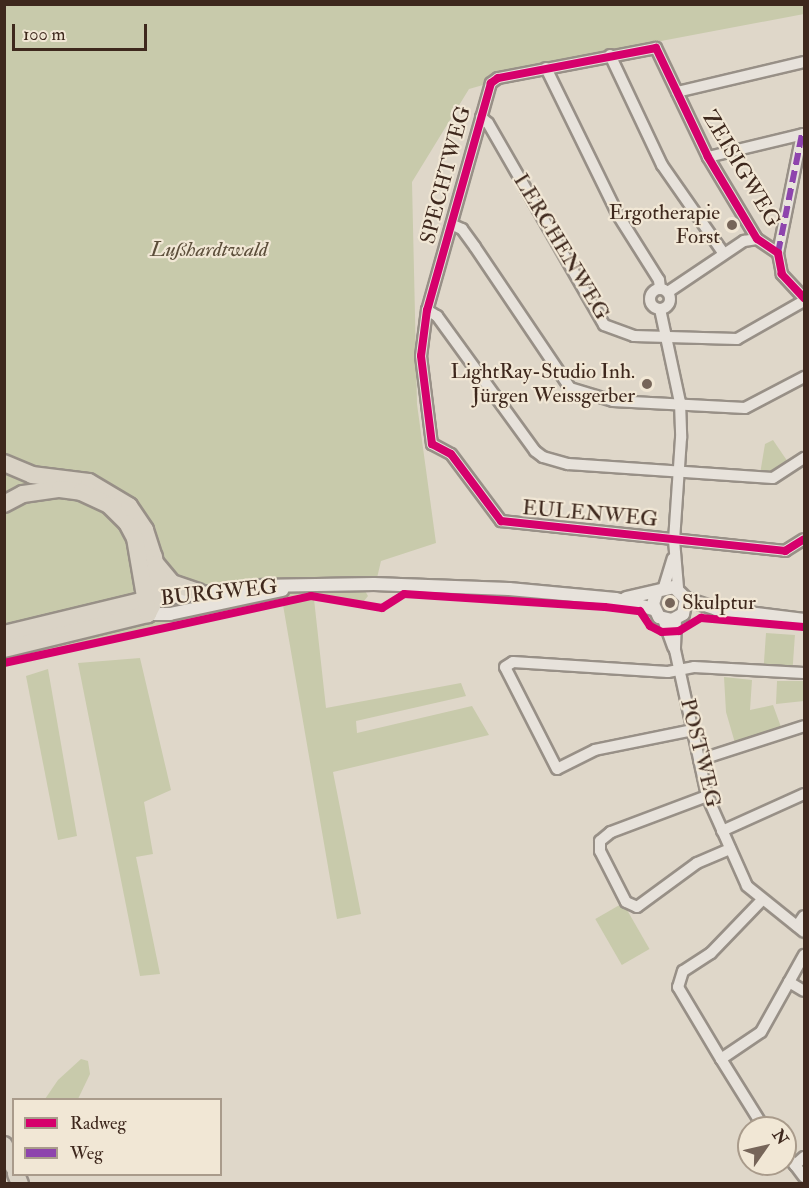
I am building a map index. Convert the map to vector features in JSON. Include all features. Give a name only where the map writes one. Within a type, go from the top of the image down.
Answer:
[{"type":"main road","points":[[4,463],[33,475],[89,482],[115,495],[139,519],[155,562],[172,582],[198,592]]},
{"type":"main road","points":[[4,504],[23,494],[60,489],[81,492],[109,505],[127,523],[135,538],[150,604]]},
{"type":"main road","points":[[150,604],[155,562]]},
{"type":"main road","points":[[4,634],[150,604]]},
{"type":"main road","points":[[4,649],[150,604]]},
{"type":"main road","points":[[4,1145],[12,1163]]},
{"type":"street","name":"SPECHTWEG","points":[[432,444],[421,356],[427,310],[453,225],[490,82],[546,68],[656,48]]},
{"type":"street","name":"ZEISIGWEG","points":[[656,48],[708,157],[757,239],[778,253],[782,274],[804,300]]},
{"type":"street","points":[[610,55],[662,165],[724,254]]},
{"type":"street","points":[[676,92],[804,62]]},
{"type":"street","points":[[546,68],[618,215],[664,290],[669,304],[660,309]]},
{"type":"street","name":"LERCHENWEG","points":[[481,117],[488,123],[604,325],[634,336],[737,339],[804,300]]},
{"type":"street","points":[[708,157],[803,134],[778,253]]},
{"type":"street","points":[[453,225],[462,229],[570,387],[613,401],[680,402],[745,408],[804,377]]},
{"type":"street","points":[[686,605],[678,588],[674,555],[680,402],[660,309],[654,306],[650,297],[744,241],[757,239]]},
{"type":"street","points":[[427,310],[437,316],[535,452],[543,457],[568,464],[773,478],[804,458]]},
{"type":"street","name":"EULENWEG","points":[[432,444],[451,454],[501,521],[508,524],[785,551],[804,539]]},
{"type":"street","points":[[674,555],[654,609],[669,619],[686,605],[804,620]]},
{"type":"street","name":"BURGWEG","points":[[150,604],[170,614],[292,586]]},
{"type":"street","name":"BURGWEG","points":[[150,604],[198,592],[292,586],[434,586],[616,599],[654,609]]},
{"type":"street","name":"BURGWEG","points":[[616,599],[678,588]]},
{"type":"street","name":"POSTWEG","points":[[669,619],[707,796],[747,886],[801,929]]},
{"type":"street","points":[[693,730],[595,750],[557,769],[505,671],[513,662],[680,670],[694,667],[804,673]]},
{"type":"street","points":[[699,760],[804,726]]},
{"type":"street","points":[[722,831],[804,794]]},
{"type":"street","points":[[707,796],[611,832],[600,841],[600,851],[626,902],[637,907],[697,863],[730,849]]},
{"type":"street","points":[[757,1116],[678,987],[678,979],[711,953],[762,900]]},
{"type":"street","points":[[801,929],[804,916]]},
{"type":"street","points":[[721,1059],[761,1032],[804,955]]},
{"type":"street","points":[[789,982],[804,991]]},
{"type":"green space","name":"Lußhardtwald","points":[[5,5],[804,5],[804,14],[498,72],[483,85],[469,89],[412,182],[417,404],[436,543],[381,561],[377,578],[251,580],[194,586],[165,569],[154,531],[130,497],[101,480],[48,473],[5,457]]},
{"type":"green space","points":[[773,440],[790,465],[772,476],[760,474],[765,444]]},
{"type":"green space","points":[[5,470],[32,481],[84,487],[113,500],[132,519],[142,537],[151,591],[140,536],[117,505],[91,491],[73,486],[38,487],[5,498]]},
{"type":"green space","points":[[42,494],[96,501],[128,534],[136,593],[131,597],[5,631],[5,508]]},
{"type":"green space","points":[[267,589],[166,609],[163,605],[164,602]]},
{"type":"green space","points":[[364,589],[368,596],[364,601],[301,594],[5,661],[5,657],[143,623],[275,596],[318,590]]},
{"type":"green space","points":[[673,593],[680,600],[679,609],[667,613],[660,605],[661,598]]},
{"type":"green space","points":[[314,599],[326,708],[461,683],[466,696],[356,721],[357,733],[472,706],[489,735],[333,772],[361,914],[337,919],[283,605]]},
{"type":"green space","points":[[766,633],[795,635],[793,669],[764,667]]},
{"type":"green space","points":[[140,658],[171,790],[144,802],[153,854],[136,857],[160,974],[140,976],[78,663]]},
{"type":"green space","points":[[48,669],[77,836],[58,840],[26,676]]},
{"type":"green space","points":[[724,677],[752,680],[750,710],[773,705],[781,727],[735,743],[726,712]]},
{"type":"green space","points":[[777,681],[804,681],[804,701],[776,704]]},
{"type":"green space","points":[[623,903],[650,949],[622,965],[595,919]]},
{"type":"green space","points":[[81,1059],[88,1061],[90,1074],[78,1098],[46,1098],[58,1080]]},
{"type":"marked path","points":[[778,253],[802,134]]},
{"type":"cycle path","points":[[804,298],[782,274],[778,253],[757,239],[708,157],[656,48],[498,78],[491,83],[427,310],[421,356],[432,444],[451,454],[501,521],[785,551],[804,539]]},
{"type":"cycle path","points":[[4,663],[311,596],[382,608],[404,594],[605,607],[640,611],[650,626],[662,632],[679,631],[701,618],[804,627]]},
{"type":"place","name":"Ergotherapie Forst","points":[[732,225]]},
{"type":"place","name":"LightRay-Studio Inh. Jürgen Weissgerber","points":[[647,384]]},
{"type":"place","name":"Skulptur","points":[[670,603]]}]
